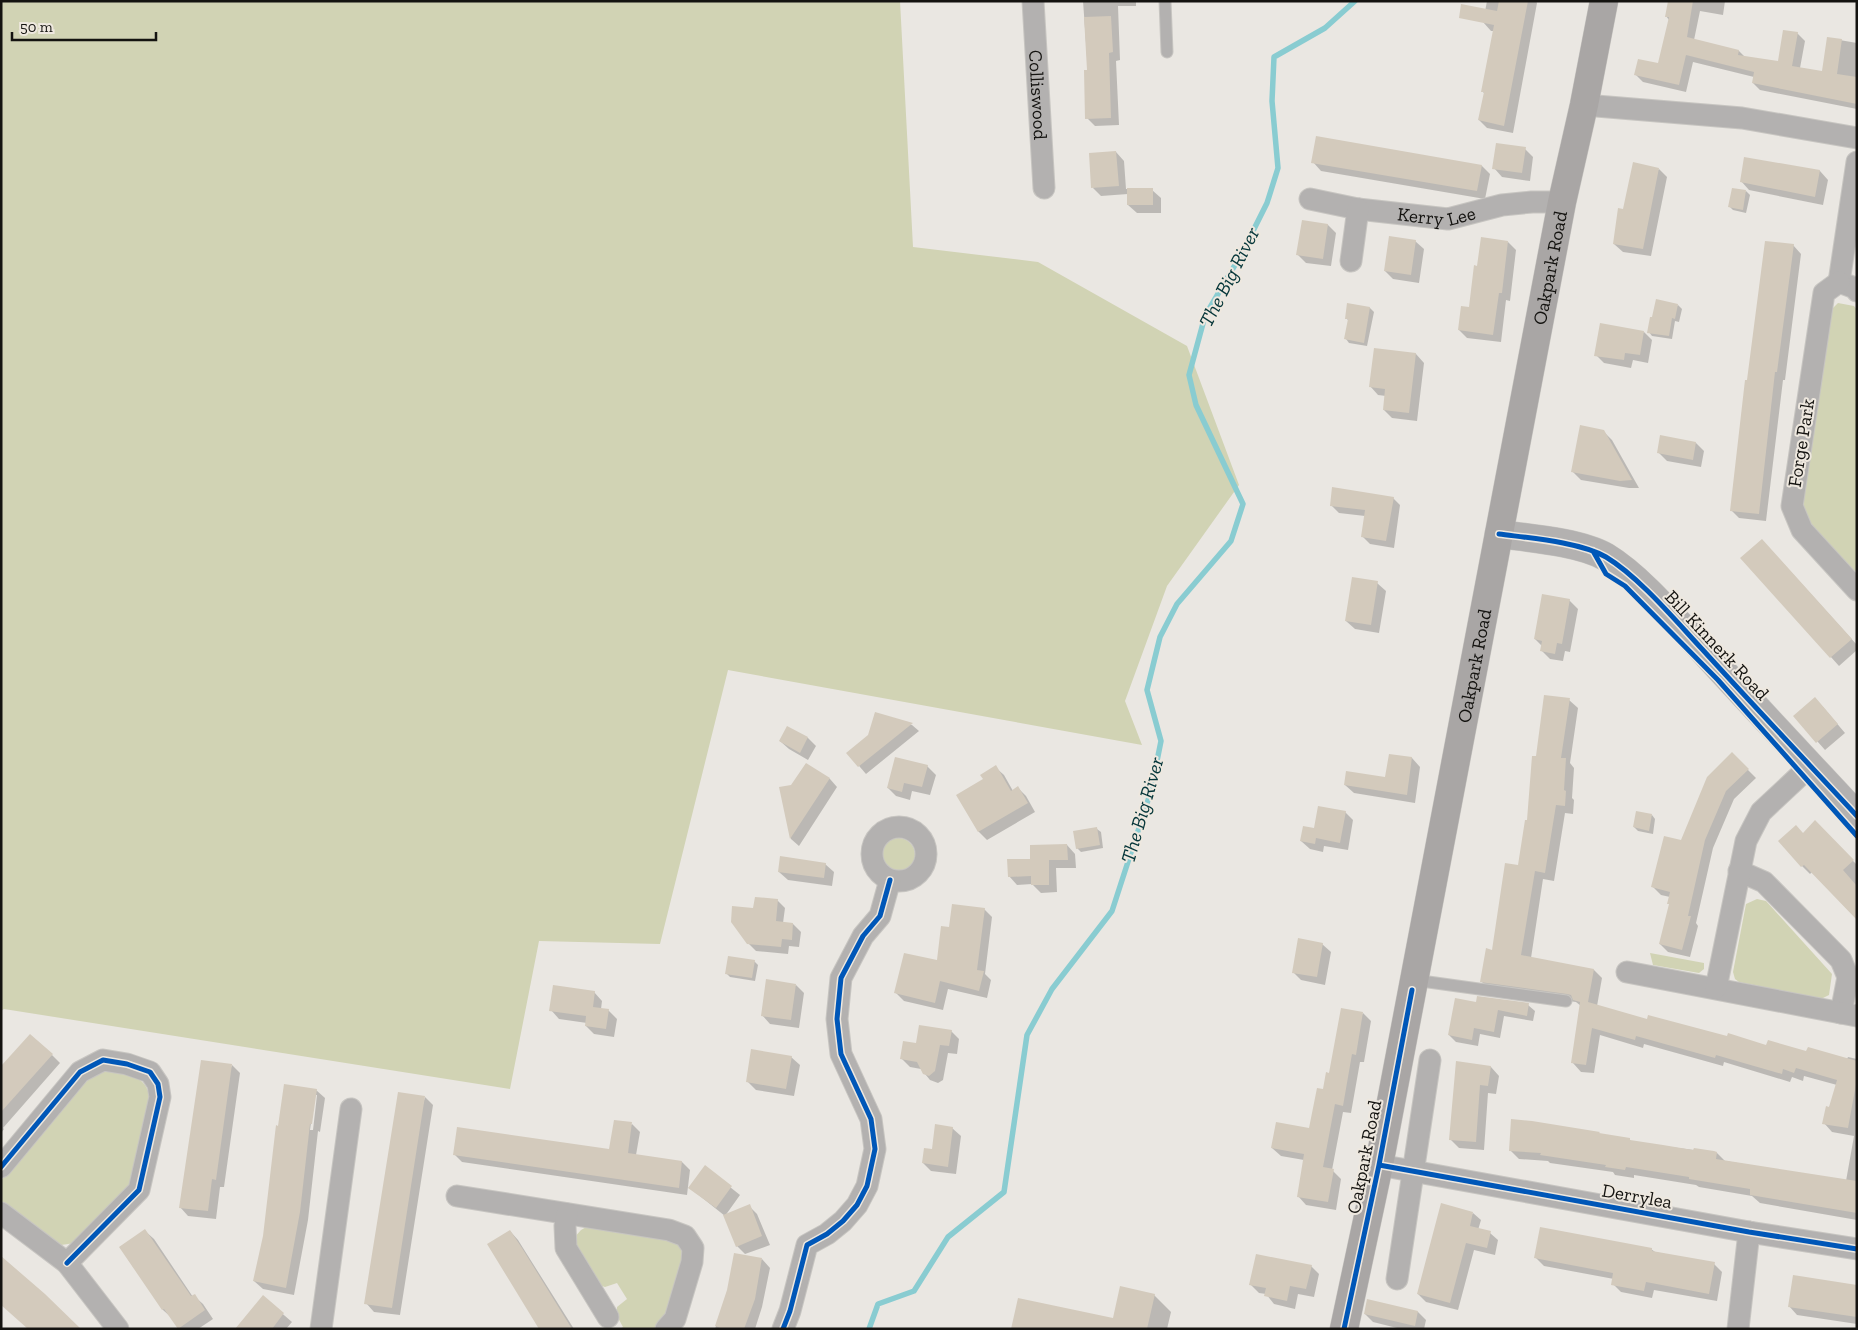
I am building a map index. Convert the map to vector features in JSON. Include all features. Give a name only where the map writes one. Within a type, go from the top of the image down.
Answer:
[{"type":"main road","name":"Oakpark Road","points":[[1344,1329],[1379,1165],[1562,202],[1584,105],[1604,1]]},
{"type":"street","name":"Colliswood","points":[[1033,1],[1044,188]]},
{"type":"street","points":[[1584,105],[1742,118],[1857,138]]},
{"type":"street","name":"Forge Park","points":[[1857,162],[1848,286],[1824,293],[1792,506],[1802,530],[1857,590]]},
{"type":"street","name":"Kerry Lee","points":[[1310,199],[1358,209],[1448,219],[1502,205],[1562,202]]},
{"type":"street","points":[[1351,261],[1358,209]]},
{"type":"street","name":"Bill Kinnerk Road","points":[[1499,534],[1593,551],[1606,557],[1631,576],[1677,622],[1857,816]]},
{"type":"street","points":[[1716,988],[1738,871],[1746,841],[1761,812],[1810,766]]},
{"type":"street","points":[[1627,972],[1849,1015],[1848,977],[1841,960],[1764,882],[1738,871]]},
{"type":"street","points":[[783,1329],[790,1312],[807,1245],[827,1234],[843,1221],[857,1205],[867,1186],[875,1149],[871,1120],[841,1054],[837,1019],[841,978],[863,936],[880,916],[890,880]]},
{"type":"street","points":[[1,1167],[80,1072],[102,1060],[127,1064],[150,1072],[158,1084],[160,1097],[139,1190],[67,1263]]},
{"type":"street","points":[[1397,1279],[1430,1060]]},
{"type":"street","points":[[321,1329],[351,1109]]},
{"type":"street","name":"Derrylea","points":[[1379,1165],[1749,1232],[1857,1249]]},
{"type":"street","points":[[457,1196],[669,1230],[685,1236],[693,1248],[692,1262],[675,1319],[666,1329]]},
{"type":"street","points":[[1,1213],[67,1263],[118,1329]]},
{"type":"street","points":[[567,1214],[566,1248],[608,1317]]},
{"type":"street","points":[[1738,1329],[1749,1232]]},
{"type":"lane","points":[[1165,1],[1167,52]]},
{"type":"lane","points":[[1414,980],[1566,1001]]},
{"type":"green space","points":[[1,1],[900,1],[913,247],[1038,262],[1187,346],[1239,485],[1167,586],[1125,701],[1142,745],[728,670],[660,944],[539,941],[510,1089],[4,1009],[1,1011]]},
{"type":"green space","points":[[1838,303],[1854,306],[1857,310],[1857,571],[1848,570],[1805,516],[1801,503],[1830,311]]},
{"type":"green space","points":[[898,838],[910,843],[915,855],[910,867],[898,872],[886,867],[881,855],[886,843]]},
{"type":"green space","points":[[1757,899],[1766,901],[1832,974],[1829,995],[1821,999],[1739,982],[1735,979],[1733,972],[1746,904]]},
{"type":"green space","points":[[1650,953],[1704,963],[1704,969],[1699,973],[1653,965]]},
{"type":"green space","points":[[110,1071],[124,1073],[141,1080],[150,1098],[129,1190],[75,1243],[61,1245],[3,1204],[1,1182],[30,1144],[88,1079],[97,1073]]},
{"type":"green space","points":[[588,1226],[672,1239],[681,1246],[684,1255],[664,1321],[655,1329],[620,1329],[623,1327],[617,1316],[617,1307],[627,1299],[617,1283],[605,1287],[596,1284],[573,1239],[581,1230]]},
{"type":"building","points":[[1499,1],[1528,1],[1504,126],[1478,120],[1484,92],[1481,92],[1494,25],[1459,18],[1461,4],[1497,11]]},
{"type":"building","points":[[1668,1],[1693,1],[1687,37],[1739,50],[1738,55],[1778,61],[1783,30],[1798,32],[1792,66],[1822,71],[1827,37],[1842,39],[1837,74],[1857,77],[1857,104],[1752,83],[1754,72],[1686,55],[1679,85],[1634,75],[1638,59],[1658,63],[1669,17],[1665,17]]},
{"type":"building","points":[[1111,16],[1113,52],[1109,53],[1111,118],[1085,119],[1084,70],[1087,70],[1084,17]]},
{"type":"building","points":[[1316,136],[1482,165],[1477,191],[1311,163]]},
{"type":"building","points":[[1496,143],[1526,147],[1522,173],[1492,169]]},
{"type":"building","points":[[1116,151],[1119,186],[1091,188],[1089,153]]},
{"type":"building","points":[[1744,157],[1820,170],[1815,197],[1740,182]]},
{"type":"building","points":[[1633,162],[1659,168],[1643,249],[1613,244],[1618,208],[1623,209]]},
{"type":"building","points":[[1127,188],[1153,188],[1153,205],[1127,205]]},
{"type":"building","points":[[1732,188],[1746,190],[1743,210],[1728,207]]},
{"type":"building","points":[[1302,220],[1328,224],[1323,259],[1296,255]]},
{"type":"building","points":[[1389,236],[1416,240],[1411,275],[1384,271]]},
{"type":"building","points":[[1481,237],[1508,241],[1502,293],[1499,293],[1493,335],[1458,330],[1461,306],[1469,307],[1474,265],[1477,266]]},
{"type":"building","points":[[1765,241],[1794,244],[1777,372],[1775,372],[1759,514],[1730,511],[1745,380],[1747,380]]},
{"type":"building","points":[[1656,299],[1678,304],[1675,319],[1672,318],[1669,336],[1647,333]]},
{"type":"building","points":[[1347,303],[1370,307],[1364,343],[1344,339],[1348,319],[1345,319]]},
{"type":"building","points":[[1600,323],[1644,331],[1640,355],[1625,353],[1624,360],[1594,356]]},
{"type":"building","points":[[1374,348],[1416,353],[1409,413],[1383,410],[1385,389],[1369,387]]},
{"type":"building","points":[[1580,425],[1604,430],[1632,480],[1620,481],[1571,472]]},
{"type":"building","points":[[1660,435],[1696,442],[1693,460],[1657,453]]},
{"type":"building","points":[[1332,487],[1394,497],[1386,541],[1361,537],[1365,510],[1330,506]]},
{"type":"building","points":[[1762,539],[1852,639],[1830,658],[1740,558]]},
{"type":"building","points":[[1352,577],[1378,581],[1371,625],[1345,621]]},
{"type":"building","points":[[1542,594],[1570,599],[1562,644],[1557,643],[1555,654],[1540,651],[1542,641],[1534,639]]},
{"type":"building","points":[[1544,695],[1570,698],[1561,758],[1566,758],[1565,806],[1556,805],[1545,873],[1535,871],[1521,955],[1594,969],[1588,1002],[1647,1019],[1648,1015],[1727,1036],[1728,1033],[1766,1045],[1768,1040],[1806,1051],[1808,1047],[1857,1061],[1857,1079],[1848,1128],[1822,1124],[1826,1106],[1829,1107],[1837,1080],[1796,1068],[1794,1073],[1783,1069],[1782,1074],[1716,1055],[1715,1058],[1636,1036],[1635,1040],[1592,1028],[1586,1065],[1571,1063],[1580,1002],[1573,1000],[1571,995],[1567,994],[1480,982],[1486,948],[1492,950],[1505,863],[1518,865],[1525,820],[1527,820],[1532,756],[1536,756]]},
{"type":"building","points":[[1815,697],[1838,724],[1816,743],[1793,716]]},
{"type":"building","points":[[875,712],[913,723],[858,767],[846,753],[868,735]]},
{"type":"building","points":[[787,726],[808,737],[800,753],[779,741]]},
{"type":"building","points":[[1732,752],[1749,769],[1726,791],[1705,840],[1688,916],[1691,916],[1682,950],[1659,944],[1669,904],[1667,904],[1670,892],[1651,887],[1664,836],[1681,840],[1707,777]]},
{"type":"building","points":[[1389,754],[1412,757],[1407,795],[1344,785],[1346,771],[1385,777]]},
{"type":"building","points":[[895,757],[928,765],[922,787],[904,783],[902,792],[887,788]]},
{"type":"building","points":[[806,763],[830,778],[790,839],[779,787],[791,785]]},
{"type":"building","points":[[996,765],[1011,791],[1018,786],[1028,803],[978,832],[956,795],[983,779],[980,775]]},
{"type":"building","points":[[1318,806],[1346,811],[1340,843],[1316,838],[1315,844],[1300,841],[1303,826],[1314,828]]},
{"type":"building","points":[[1636,811],[1652,814],[1649,831],[1633,827]]},
{"type":"building","points":[[1815,820],[1854,860],[1843,870],[1857,886],[1857,920],[1804,865],[1801,867],[1778,841],[1796,825],[1803,833]]},
{"type":"building","points":[[1097,827],[1100,845],[1076,849],[1073,831]]},
{"type":"building","points":[[1067,844],[1068,860],[1049,860],[1049,885],[1031,885],[1031,876],[1008,877],[1007,859],[1030,859],[1030,845]]},
{"type":"building","points":[[780,856],[826,863],[824,878],[778,872]]},
{"type":"building","points":[[755,897],[778,899],[776,921],[793,923],[792,940],[782,939],[781,947],[747,944],[731,922],[732,906],[753,908]]},
{"type":"building","points":[[952,904],[985,908],[977,970],[984,971],[979,991],[940,981],[935,1003],[894,993],[904,953],[937,960],[941,926],[949,927]]},
{"type":"building","points":[[1298,938],[1323,943],[1317,977],[1292,973]]},
{"type":"building","points":[[728,956],[755,960],[752,978],[725,974]]},
{"type":"building","points":[[766,979],[796,984],[791,1020],[761,1016]]},
{"type":"building","points":[[553,985],[595,991],[593,1007],[609,1009],[606,1029],[585,1026],[586,1016],[549,1011]]},
{"type":"building","points":[[1477,996],[1529,1003],[1527,1016],[1498,1010],[1494,1032],[1474,1028],[1472,1040],[1448,1035],[1455,998],[1476,1002]]},
{"type":"building","points":[[1341,1008],[1363,1012],[1356,1055],[1352,1054],[1343,1106],[1335,1104],[1323,1167],[1334,1169],[1328,1202],[1297,1197],[1304,1154],[1271,1148],[1276,1122],[1309,1128],[1317,1088],[1323,1089],[1326,1072],[1329,1073]]},
{"type":"building","points":[[919,1025],[952,1030],[949,1046],[940,1045],[935,1071],[929,1076],[923,1074],[917,1062],[900,1059],[903,1041],[916,1043]]},
{"type":"building","points":[[30,1034],[53,1054],[1,1112],[1,1066]]},
{"type":"building","points":[[751,1049],[792,1056],[786,1089],[746,1082]]},
{"type":"building","points":[[201,1060],[232,1064],[216,1180],[212,1179],[208,1211],[179,1208]]},
{"type":"building","points":[[1456,1061],[1491,1066],[1488,1086],[1480,1085],[1476,1142],[1449,1140]]},
{"type":"building","points":[[284,1084],[317,1089],[312,1124],[310,1124],[300,1212],[286,1288],[253,1281],[263,1236],[276,1125],[278,1126]]},
{"type":"building","points":[[398,1092],[425,1096],[392,1308],[364,1304]]},
{"type":"building","points":[[1511,1119],[1600,1132],[1630,1138],[1630,1140],[1693,1150],[1694,1148],[1714,1151],[1717,1152],[1716,1159],[1857,1181],[1857,1213],[1750,1195],[1750,1189],[1689,1179],[1689,1177],[1626,1167],[1625,1170],[1605,1167],[1606,1165],[1540,1155],[1541,1153],[1509,1151]]},
{"type":"building","points":[[614,1120],[632,1122],[628,1153],[682,1161],[679,1188],[453,1155],[457,1127],[609,1149]]},
{"type":"building","points":[[935,1124],[953,1127],[948,1167],[922,1163],[924,1148],[932,1149]]},
{"type":"building","points":[[705,1165],[732,1186],[716,1208],[688,1188]]},
{"type":"building","points":[[1441,1203],[1473,1212],[1470,1226],[1491,1231],[1487,1248],[1466,1243],[1450,1303],[1417,1294]]},
{"type":"building","points":[[750,1204],[762,1236],[736,1247],[723,1215]]},
{"type":"building","points":[[1540,1227],[1652,1248],[1652,1251],[1715,1262],[1709,1294],[1646,1282],[1644,1291],[1611,1285],[1613,1273],[1534,1258]]},
{"type":"building","points":[[145,1229],[191,1296],[195,1294],[205,1310],[178,1329],[164,1309],[162,1310],[119,1247]]},
{"type":"building","points":[[510,1230],[572,1329],[539,1329],[487,1244]]},
{"type":"building","points":[[734,1253],[762,1258],[755,1299],[744,1329],[723,1329],[715,1326],[727,1290]]},
{"type":"building","points":[[1256,1254],[1312,1265],[1306,1289],[1290,1286],[1287,1301],[1264,1296],[1266,1288],[1249,1285]]},
{"type":"building","points":[[1,1256],[45,1294],[81,1329],[28,1329],[1,1305]]},
{"type":"building","points":[[1793,1275],[1857,1285],[1857,1317],[1788,1307]]},
{"type":"building","points":[[1120,1286],[1155,1294],[1147,1329],[1011,1329],[1018,1298],[1113,1318]]},
{"type":"building","points":[[263,1295],[284,1313],[272,1329],[235,1329]]},
{"type":"building","points":[[1367,1299],[1418,1311],[1415,1326],[1364,1314]]},
{"type":"waterway","name":"The Big River","points":[[869,1329],[878,1304],[914,1291],[948,1237],[1004,1192],[1027,1035],[1052,989],[1112,911],[1151,791],[1161,741],[1147,690],[1160,637],[1177,604],[1231,541],[1243,504],[1196,405],[1189,375],[1205,316],[1242,253],[1267,203],[1278,168],[1272,101],[1274,57],[1325,28],[1355,1]]},
{"type":"cycle path","points":[[1499,534],[1554,541],[1583,548],[1606,557],[1631,576],[1668,612],[1857,816]]},
{"type":"cycle path","points":[[1593,551],[1606,574],[1625,586],[1718,680],[1857,836]]},
{"type":"cycle path","points":[[783,1329],[790,1311],[807,1245],[827,1234],[843,1221],[857,1205],[867,1186],[875,1149],[871,1119],[841,1054],[837,1019],[841,978],[863,936],[880,916],[890,880]]},
{"type":"cycle path","points":[[1344,1329],[1379,1165],[1412,990]]},
{"type":"cycle path","points":[[1,1167],[80,1072],[103,1060],[127,1064],[150,1072],[158,1084],[160,1097],[139,1190],[67,1263]]},
{"type":"cycle path","points":[[1379,1165],[1749,1232],[1857,1249]]}]
